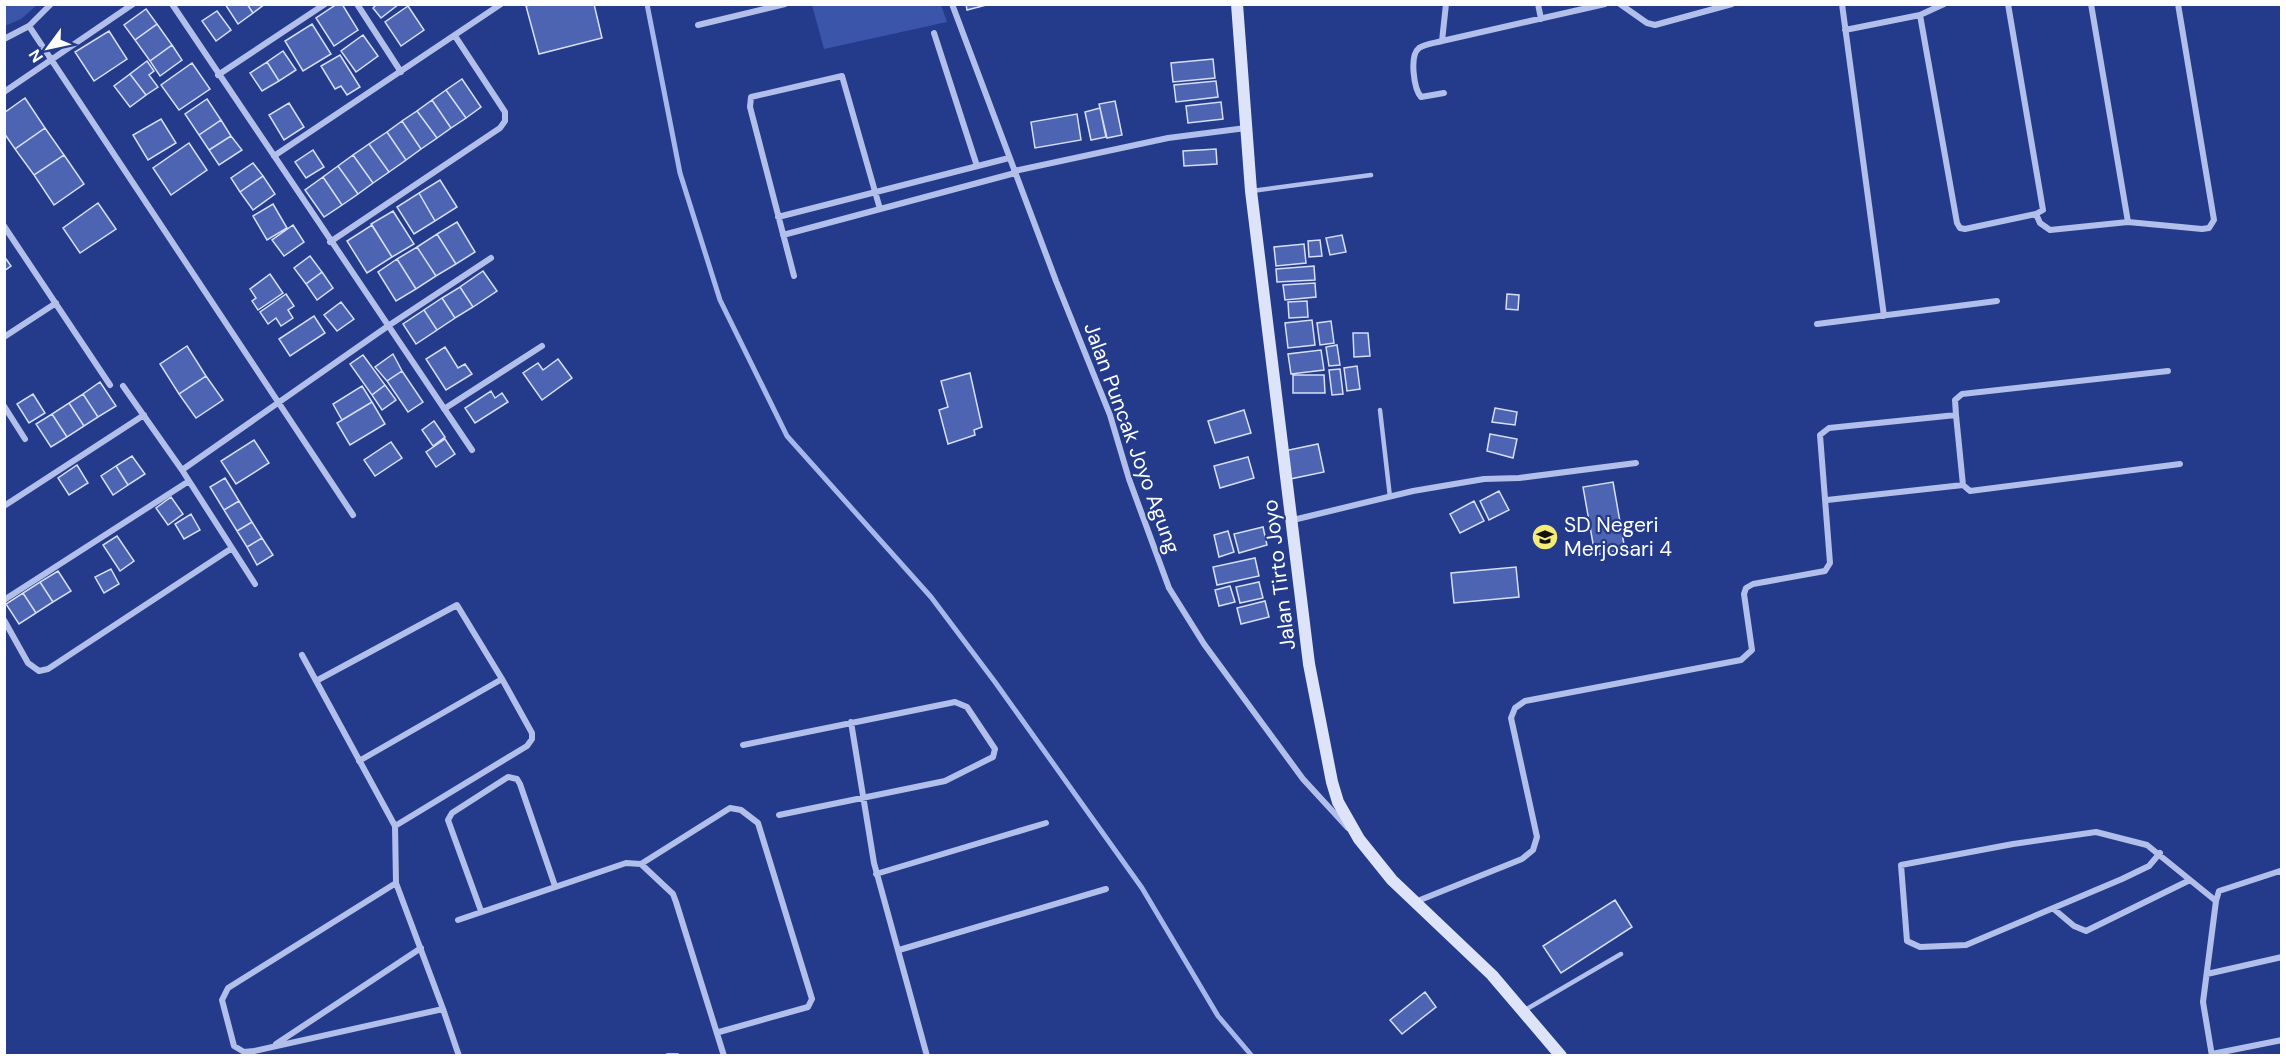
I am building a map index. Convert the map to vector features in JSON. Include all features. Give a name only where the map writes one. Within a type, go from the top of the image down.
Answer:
[{"type":"street","points":[[4,39],[29,26],[51,4]]},
{"type":"street","points":[[4,92],[133,4]]},
{"type":"street","points":[[172,4],[472,450]]},
{"type":"street","points":[[218,75],[326,4]]},
{"type":"street","points":[[357,4],[400,72]]},
{"type":"street","points":[[274,156],[501,4]]},
{"type":"street","points":[[698,25],[785,4]]},
{"type":"street","name":"Jalan Puncak Joyo Agung","points":[[952,4],[1014,172],[1110,415],[1136,500],[1169,588],[1204,644],[1303,779],[1359,839]]},
{"type":"street","name":"Jalan Tirto Joyo","points":[[1237,4],[1251,191],[1319,726],[1338,802],[1359,839],[1392,880],[1492,975],[1525,1010],[1561,1056]]},
{"type":"street","points":[[1442,41],[1446,4]]},
{"type":"street","points":[[1538,4],[1541,20]]},
{"type":"street","points":[[1444,93],[1421,97],[1415,90],[1416,52],[1421,46],[1605,4]]},
{"type":"street","points":[[1620,4],[1647,23],[1655,25],[1732,4]]},
{"type":"street","points":[[1842,4],[1884,316]]},
{"type":"street","points":[[1845,30],[1920,15],[1944,4]]},
{"type":"street","points":[[1920,15],[1960,228],[2036,214],[2043,210],[2044,203],[2008,4]]},
{"type":"street","points":[[2091,4],[2128,222]]},
{"type":"street","points":[[2036,214],[2040,222],[2050,230],[2128,222],[2202,229],[2208,228],[2214,220],[2178,4]]},
{"type":"street","points":[[29,26],[353,515]]},
{"type":"street","points":[[934,33],[977,166]]},
{"type":"street","points":[[330,242],[500,128],[505,121],[505,112],[455,36]]},
{"type":"street","points":[[794,276],[749,101],[751,97],[838,75],[845,79],[880,209]]},
{"type":"street","points":[[783,235],[1014,172],[1168,138],[1246,128]]},
{"type":"street","points":[[778,217],[1009,158]]},
{"type":"street","points":[[4,226],[110,385]]},
{"type":"street","points":[[182,470],[388,326],[491,258]]},
{"type":"street","points":[[1817,324],[1998,300]]},
{"type":"street","points":[[4,337],[56,303]]},
{"type":"street","points":[[444,409],[542,346]]},
{"type":"street","points":[[2168,371],[1962,394],[1955,400],[1963,485],[1970,491],[2180,464]]},
{"type":"street","points":[[123,386],[182,470],[255,584]]},
{"type":"street","points":[[4,406],[25,439]]},
{"type":"street","points":[[4,506],[144,415]]},
{"type":"street","points":[[1414,902],[1522,859],[1533,850],[1538,837],[1511,718],[1515,708],[1525,701],[1741,660],[1752,650],[1744,594],[1746,588],[1753,584],[1816,575],[1825,572],[1830,563],[1827,500],[1820,435],[1829,428],[1956,415]]},
{"type":"street","points":[[1293,520],[1390,497],[1484,479],[1519,478],[1636,463]]},
{"type":"street","points":[[4,600],[189,481]]},
{"type":"street","points":[[1827,500],[1963,485]]},
{"type":"street","points":[[4,620],[28,663],[39,670],[48,669],[232,548]]},
{"type":"street","points":[[316,681],[458,605],[532,734],[532,739],[527,746],[395,826]]},
{"type":"street","points":[[302,655],[395,826],[396,883],[459,1056]]},
{"type":"street","points":[[359,761],[502,679]]},
{"type":"street","points":[[743,745],[956,702],[967,706],[995,749],[993,757],[945,781],[779,815]]},
{"type":"street","points":[[851,722],[876,874],[927,1056]]},
{"type":"street","points":[[481,911],[448,820],[452,813],[507,777],[517,779],[520,784],[555,886]]},
{"type":"street","points":[[458,920],[626,863],[641,864],[730,808],[751,815],[758,823],[812,999],[808,1007],[719,1032]]},
{"type":"street","points":[[876,874],[1046,823]]},
{"type":"street","points":[[2160,853],[2149,866],[2055,910],[1966,945],[1920,946],[1907,941],[1900,865],[2013,844],[2096,832],[2139,842],[2160,853],[2216,901]]},
{"type":"street","points":[[641,864],[673,894],[719,1032],[724,1056]]},
{"type":"street","points":[[2282,873],[2227,886],[2219,891],[2203,1002],[2212,1055],[2282,1040]]},
{"type":"street","points":[[2055,910],[2074,926],[2086,931],[2190,879]]},
{"type":"street","points":[[396,883],[228,988],[222,1000],[234,1046],[244,1052],[442,1009]]},
{"type":"street","points":[[899,950],[1106,889]]},
{"type":"street","points":[[273,1046],[421,948]]},
{"type":"street","points":[[2207,974],[2282,957]]},
{"type":"street","points":[[668,1056],[677,1056]]},
{"type":"lane","points":[[1251,191],[1371,175]]},
{"type":"lane","points":[[1380,410],[1390,497]]},
{"type":"lane","points":[[1525,1010],[1621,954]]},
{"type":"shaded area","points":[[4,5],[37,5],[21,19],[5,26]]},
{"type":"shaded area","points":[[812,5],[941,5],[947,22],[824,49]]},
{"type":"building","points":[[225,4],[247,4],[253,13],[238,24]]},
{"type":"building","points":[[247,4],[265,4],[253,13]]},
{"type":"building","points":[[337,4],[342,4],[358,30],[334,46],[316,18]]},
{"type":"building","points":[[377,4],[399,4],[381,18],[373,8]]},
{"type":"building","points":[[594,4],[602,38],[539,54],[526,6]]},
{"type":"building","points":[[966,4],[990,4],[967,10]]},
{"type":"building","points":[[408,6],[424,30],[401,46],[385,22]]},
{"type":"building","points":[[146,9],[157,24],[135,40],[124,25]]},
{"type":"building","points":[[217,11],[231,30],[216,41],[202,21]]},
{"type":"building","points":[[157,24],[172,45],[150,61],[135,40]]},
{"type":"building","points":[[312,24],[331,54],[303,71],[285,41]]},
{"type":"building","points":[[109,31],[127,59],[94,81],[75,52]]},
{"type":"building","points":[[363,35],[378,56],[356,72],[341,51]]},
{"type":"building","points":[[172,45],[182,60],[160,76],[150,61]]},
{"type":"building","points":[[283,51],[296,70],[279,81],[267,62]]},
{"type":"building","points":[[340,55],[360,87],[347,95],[341,86],[335,89],[321,66]]},
{"type":"building","points":[[1213,59],[1215,78],[1173,82],[1171,63]]},
{"type":"building","points":[[147,61],[154,71],[149,75],[158,87],[146,95],[130,74]]},
{"type":"building","points":[[267,62],[279,81],[262,91],[250,73]]},
{"type":"building","points":[[192,63],[210,89],[179,110],[161,85]]},
{"type":"building","points":[[130,74],[146,95],[130,107],[114,86]]},
{"type":"building","points":[[462,79],[481,107],[466,118],[446,90]]},
{"type":"building","points":[[1216,81],[1218,97],[1176,102],[1174,85]]},
{"type":"building","points":[[446,90],[466,118],[451,128],[432,100]]},
{"type":"building","points":[[25,98],[45,128],[15,149],[4,133],[4,113]]},
{"type":"building","points":[[207,99],[221,120],[199,135],[185,114]]},
{"type":"building","points":[[432,100],[451,128],[437,138],[417,111]]},
{"type":"building","points":[[1115,101],[1122,135],[1107,138],[1099,104]]},
{"type":"building","points":[[1221,102],[1223,119],[1188,123],[1186,106]]},
{"type":"building","points":[[289,103],[304,127],[284,140],[269,115]]},
{"type":"building","points":[[1100,108],[1106,137],[1091,140],[1085,112]]},
{"type":"building","points":[[417,111],[437,138],[421,149],[402,121]]},
{"type":"building","points":[[1077,114],[1081,140],[1035,148],[1031,122]]},
{"type":"building","points":[[161,119],[176,143],[148,160],[133,135]]},
{"type":"building","points":[[221,120],[231,136],[209,150],[199,135]]},
{"type":"building","points":[[402,121],[421,149],[406,160],[387,132]]},
{"type":"building","points":[[45,128],[64,155],[34,175],[15,149]]},
{"type":"building","points":[[387,132],[406,160],[389,172],[369,144]]},
{"type":"building","points":[[231,136],[242,150],[219,165],[209,150]]},
{"type":"building","points":[[189,143],[207,170],[171,195],[153,168]]},
{"type":"building","points":[[369,144],[389,172],[373,183],[353,155]]},
{"type":"building","points":[[1216,149],[1217,164],[1184,166],[1183,151]]},
{"type":"building","points":[[313,150],[324,167],[306,178],[295,162]]},
{"type":"building","points":[[64,155],[84,184],[54,205],[34,175]]},
{"type":"building","points":[[353,155],[373,183],[358,194],[338,166]]},
{"type":"building","points":[[253,163],[263,176],[240,192],[231,178]]},
{"type":"building","points":[[338,166],[358,194],[342,205],[323,177]]},
{"type":"building","points":[[263,176],[275,194],[253,210],[240,192]]},
{"type":"building","points":[[323,177],[342,205],[324,217],[305,190]]},
{"type":"building","points":[[440,180],[457,207],[435,221],[419,193]]},
{"type":"building","points":[[419,193],[435,221],[414,234],[397,207]]},
{"type":"building","points":[[98,203],[116,229],[80,253],[63,228]]},
{"type":"building","points":[[273,204],[287,228],[267,240],[253,216]]},
{"type":"building","points":[[393,211],[414,244],[392,257],[371,224]]},
{"type":"building","points":[[457,222],[475,252],[456,264],[437,234]]},
{"type":"building","points":[[293,225],[304,242],[284,256],[272,240]]},
{"type":"building","points":[[372,225],[392,257],[367,273],[347,241]]},
{"type":"building","points":[[437,234],[456,264],[436,276],[417,247]]},
{"type":"building","points":[[1342,235],[1346,252],[1330,255],[1326,238]]},
{"type":"building","points":[[1320,240],[1322,256],[1309,257],[1308,241]]},
{"type":"building","points":[[1304,244],[1306,263],[1276,266],[1274,247]]},
{"type":"building","points":[[417,247],[436,276],[416,289],[397,259]]},
{"type":"building","points":[[4,256],[11,266],[4,271]]},
{"type":"building","points":[[310,256],[322,272],[306,284],[294,268]]},
{"type":"building","points":[[397,259],[416,289],[396,301],[378,272]]},
{"type":"building","points":[[1314,266],[1315,280],[1277,282],[1276,269]]},
{"type":"building","points":[[483,271],[497,291],[473,307],[460,287]]},
{"type":"building","points":[[322,272],[333,288],[317,300],[306,284]]},
{"type":"building","points":[[270,274],[283,293],[258,310],[252,301],[256,298],[250,289]]},
{"type":"building","points":[[1315,283],[1316,297],[1285,300],[1283,285]]},
{"type":"building","points":[[460,287],[473,307],[455,318],[442,298]]},
{"type":"building","points":[[286,294],[294,306],[288,310],[293,318],[281,326],[276,318],[268,324],[260,312]]},
{"type":"building","points":[[1507,294],[1519,295],[1518,310],[1506,309]]},
{"type":"building","points":[[442,298],[455,318],[437,330],[424,310]]},
{"type":"building","points":[[1307,301],[1308,317],[1289,318],[1288,302]]},
{"type":"building","points":[[341,302],[354,319],[337,331],[324,315]]},
{"type":"building","points":[[424,310],[437,330],[416,344],[403,324]]},
{"type":"building","points":[[314,316],[325,333],[290,356],[279,339]]},
{"type":"building","points":[[1312,320],[1315,345],[1288,348],[1285,323]]},
{"type":"building","points":[[1331,321],[1334,343],[1320,345],[1317,323]]},
{"type":"building","points":[[1353,333],[1368,333],[1370,356],[1354,357]]},
{"type":"building","points":[[1337,345],[1340,365],[1329,366],[1326,347]]},
{"type":"building","points":[[187,346],[206,376],[179,394],[160,364]]},
{"type":"building","points":[[445,347],[458,368],[465,364],[472,374],[446,390],[426,359]]},
{"type":"building","points":[[1321,350],[1324,370],[1291,374],[1288,354]]},
{"type":"building","points":[[393,354],[402,371],[387,381],[375,367]]},
{"type":"building","points":[[363,355],[385,385],[372,395],[350,364]]},
{"type":"building","points":[[558,359],[572,378],[542,400],[523,373],[538,363],[543,370]]},
{"type":"building","points":[[1357,366],[1360,389],[1347,391],[1344,368]]},
{"type":"building","points":[[1340,369],[1343,394],[1332,395],[1329,370]]},
{"type":"building","points":[[402,371],[423,402],[408,412],[387,381]]},
{"type":"building","points":[[970,373],[982,427],[974,430],[975,435],[948,444],[939,410],[948,407],[941,381]]},
{"type":"building","points":[[1293,375],[1324,375],[1325,393],[1293,393]]},
{"type":"building","points":[[206,376],[223,400],[196,418],[179,394]]},
{"type":"building","points":[[100,382],[116,406],[98,417],[83,394]]},
{"type":"building","points":[[385,385],[396,400],[382,410],[372,395]]},
{"type":"building","points":[[362,386],[372,402],[342,420],[333,404]]},
{"type":"building","points":[[491,391],[495,398],[502,393],[508,402],[475,423],[465,408]]},
{"type":"building","points":[[33,394],[45,413],[29,423],[17,404]]},
{"type":"building","points":[[83,394],[98,417],[84,426],[69,403]]},
{"type":"building","points":[[372,402],[385,424],[350,445],[337,423]]},
{"type":"building","points":[[69,403],[84,426],[67,437],[52,414]]},
{"type":"building","points":[[1495,408],[1517,412],[1515,425],[1492,422]]},
{"type":"building","points":[[1244,410],[1251,433],[1215,443],[1208,421]]},
{"type":"building","points":[[52,414],[67,437],[51,447],[36,424]]},
{"type":"building","points":[[434,421],[445,437],[433,446],[422,430]]},
{"type":"building","points":[[1490,434],[1517,439],[1513,458],[1487,451]]},
{"type":"building","points":[[445,439],[455,454],[436,467],[426,452]]},
{"type":"building","points":[[254,440],[269,463],[236,484],[221,461]]},
{"type":"building","points":[[391,442],[402,458],[375,476],[364,460]]},
{"type":"building","points":[[1318,444],[1324,472],[1290,479],[1284,451]]},
{"type":"building","points":[[132,456],[145,474],[128,485],[116,466]]},
{"type":"building","points":[[1248,457],[1254,478],[1220,488],[1214,466]]},
{"type":"building","points":[[77,465],[88,483],[69,495],[58,478]]},
{"type":"building","points":[[116,466],[128,485],[113,495],[101,476]]},
{"type":"building","points":[[225,478],[239,501],[224,510],[210,487]]},
{"type":"building","points":[[1613,482],[1625,550],[1595,555],[1583,487]]},
{"type":"building","points":[[1499,491],[1509,510],[1489,520],[1480,501]]},
{"type":"building","points":[[171,497],[183,514],[168,525],[156,508]]},
{"type":"building","points":[[239,501],[252,522],[237,531],[224,510]]},
{"type":"building","points":[[1474,501],[1484,521],[1460,533],[1450,514]]},
{"type":"building","points":[[191,514],[200,530],[184,539],[175,524]]},
{"type":"building","points":[[252,522],[262,538],[247,547],[237,531]]},
{"type":"building","points":[[1263,527],[1267,545],[1239,553],[1234,534]]},
{"type":"building","points":[[1228,531],[1234,552],[1219,557],[1214,535]]},
{"type":"building","points":[[117,536],[134,561],[120,571],[103,545]]},
{"type":"building","points":[[262,538],[273,555],[257,565],[247,547]]},
{"type":"building","points":[[1255,558],[1259,576],[1217,585],[1213,567]]},
{"type":"building","points":[[1516,567],[1519,597],[1454,603],[1451,573]]},
{"type":"building","points":[[111,569],[119,584],[104,593],[95,577]]},
{"type":"building","points":[[58,571],[71,591],[53,602],[40,582]]},
{"type":"building","points":[[40,582],[53,602],[36,613],[23,593]]},
{"type":"building","points":[[1259,582],[1263,598],[1240,603],[1236,587]]},
{"type":"building","points":[[1230,586],[1235,602],[1219,606],[1215,590]]},
{"type":"building","points":[[23,593],[36,613],[19,624],[6,604]]},
{"type":"building","points":[[1265,601],[1269,617],[1241,624],[1237,608]]},
{"type":"building","points":[[1615,900],[1632,927],[1561,973],[1543,946]]},
{"type":"building","points":[[1425,992],[1436,1007],[1402,1034],[1390,1020]]},
{"type":"waterway","points":[[647,4],[680,173],[720,300],[787,436],[931,597],[995,682],[1142,888],[1218,1016],[1252,1056]]},
{"type":"place","name":"SD Negeri Merjosari 4","points":[[1545,537]]}]
